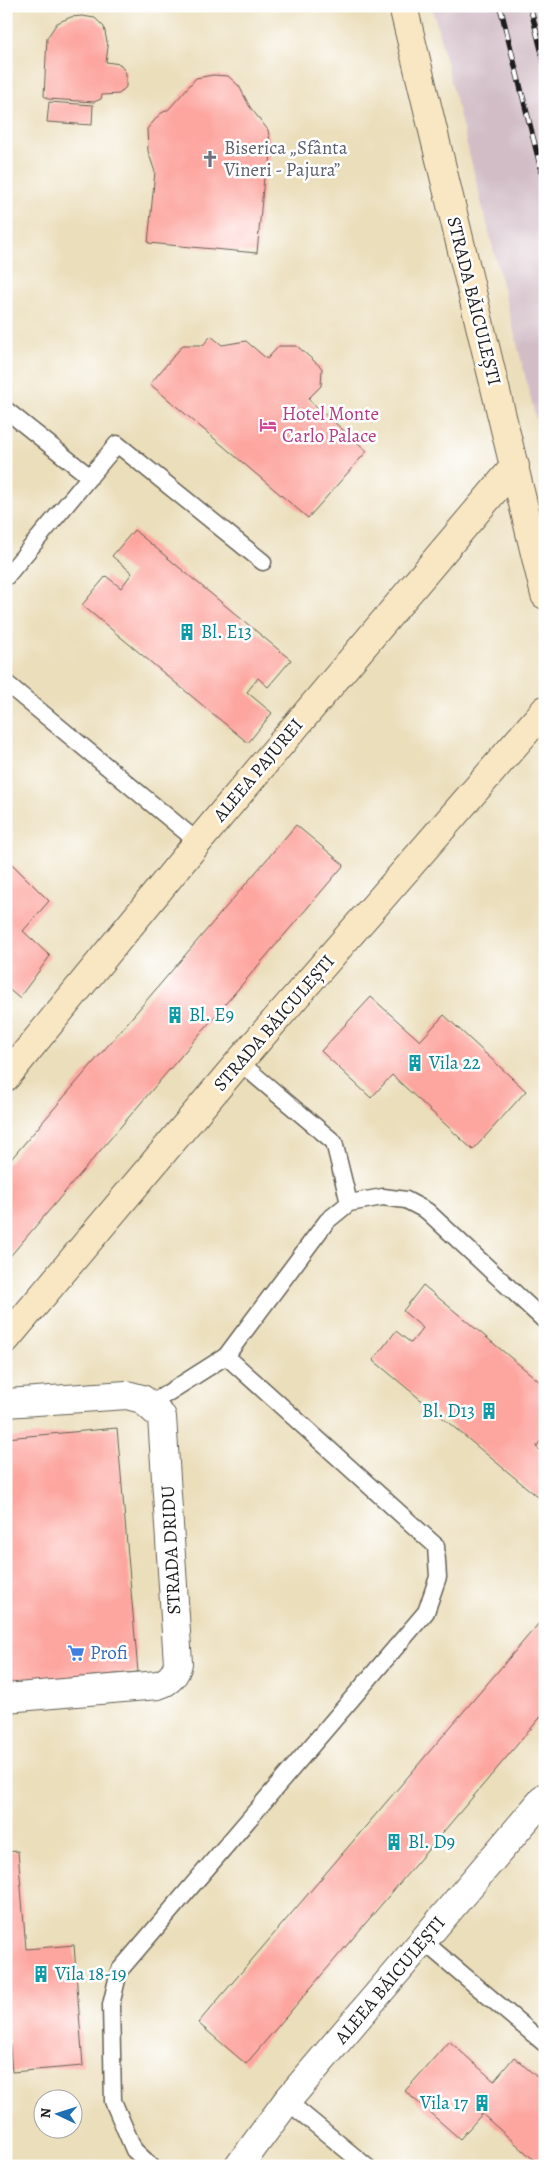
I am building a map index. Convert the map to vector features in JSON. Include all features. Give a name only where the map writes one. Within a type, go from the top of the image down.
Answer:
[{"type":"street","name":"STRADA BĂICULEȘTI","points":[[402,6],[545,595]]},
{"type":"street","name":"ALEEA PAJUREI","points":[[8,1070],[515,466]]},
{"type":"street","name":"STRADA BĂICULEȘTI","points":[[6,1339],[239,1062],[545,710]]},
{"type":"street","name":"STRADA DRIDU","points":[[6,1403],[120,1394],[134,1396],[158,1412],[163,1420],[177,1669],[169,1679],[158,1685],[6,1698]]},
{"type":"street","name":"ALEEA BĂICULEȘTI","points":[[238,2166],[287,2101],[545,1797]]},
{"type":"lane","points":[[6,410],[90,477]]},
{"type":"lane","points":[[6,577],[117,444],[263,562]]},
{"type":"lane","points":[[6,683],[198,842]]},
{"type":"lane","points":[[239,1062],[334,1142],[349,1203]]},
{"type":"lane","points":[[148,1404],[226,1356],[327,1221],[349,1203],[383,1197],[406,1200],[426,1211],[545,1321]]},
{"type":"lane","points":[[151,2166],[134,2150],[113,2101],[111,2005],[119,1971],[426,1612],[438,1577],[436,1546],[226,1356]]},
{"type":"lane","points":[[423,1941],[545,2044]]},
{"type":"lane","points":[[287,2101],[366,2166]]},
{"type":"shaded area","points":[[432,6],[545,6],[545,455]]},
{"type":"building","points":[[71,17],[95,18],[104,27],[108,47],[106,62],[120,64],[126,73],[126,87],[119,94],[102,95],[101,99],[94,102],[48,99],[44,96],[47,38],[57,23]]},
{"type":"building","name":"Biserica „Sfânta Vineri - Pajura”","points":[[213,75],[228,76],[239,86],[250,107],[268,130],[271,146],[270,166],[264,177],[257,253],[148,243],[155,172],[148,151],[147,129],[160,114],[169,109],[196,78]]},
{"type":"building","points":[[49,102],[93,105],[92,125],[47,122]]},
{"type":"building","name":"Hotel Monte Carlo Palace","points":[[211,336],[222,345],[246,341],[267,359],[279,346],[297,346],[322,368],[321,386],[308,399],[367,451],[308,518],[150,384],[183,345],[203,345]]},
{"type":"building","name":"Bl. E13","points":[[134,530],[291,660],[268,687],[258,678],[247,692],[272,713],[248,743],[82,605],[106,576],[121,588],[132,573],[112,556]]},
{"type":"building","name":"Bl. E9","points":[[296,825],[344,865],[6,1261],[6,1165]]},
{"type":"building","points":[[11,863],[49,901],[23,931],[50,956],[19,998],[6,987],[6,869]]},
{"type":"building","name":"Vila 22","points":[[371,997],[420,1041],[444,1015],[526,1091],[473,1150],[392,1075],[371,1098],[321,1051]]},
{"type":"building","name":"Bl. D13","points":[[423,1285],[545,1386],[545,1435],[536,1447],[545,1454],[545,1489],[538,1497],[373,1360],[396,1331],[411,1343],[423,1328],[403,1311]]},
{"type":"building","points":[[117,1428],[138,1672],[6,1684],[6,1438]]},
{"type":"building","name":"Bl. D9","points":[[545,1616],[545,1712],[246,2064],[198,2023]]},
{"type":"building","name":"Vila 18-19","points":[[18,1851],[26,1949],[74,1945],[83,2066],[12,2072],[6,1999],[6,1852]]},
{"type":"building","name":"Vila 17","points":[[449,2041],[494,2081],[514,2057],[545,2084],[545,2166],[541,2166],[482,2114],[460,2139],[405,2091]]},
{"type":"railway","points":[[500,6],[545,185]]},
{"type":"railway","points":[[530,6],[545,65]]},
{"type":"place","name":"Biserica „Sfânta Vineri - Pajura”","points":[[210,159]]},
{"type":"place","name":"Hotel Monte Carlo Palace","points":[[268,425]]},
{"type":"place","name":"Bl. E13","points":[[187,632]]},
{"type":"place","name":"Bl. E9","points":[[175,1015]]},
{"type":"place","name":"Vila 22","points":[[415,1063]]},
{"type":"place","name":"Bl. D13","points":[[489,1411]]},
{"type":"place","name":"Profi","points":[[76,1653]]},
{"type":"place","name":"Bl. D9","points":[[394,1842]]},
{"type":"place","name":"Vila 18-19","points":[[41,1974]]},
{"type":"place","name":"Vila 17","points":[[482,2103]]}]
